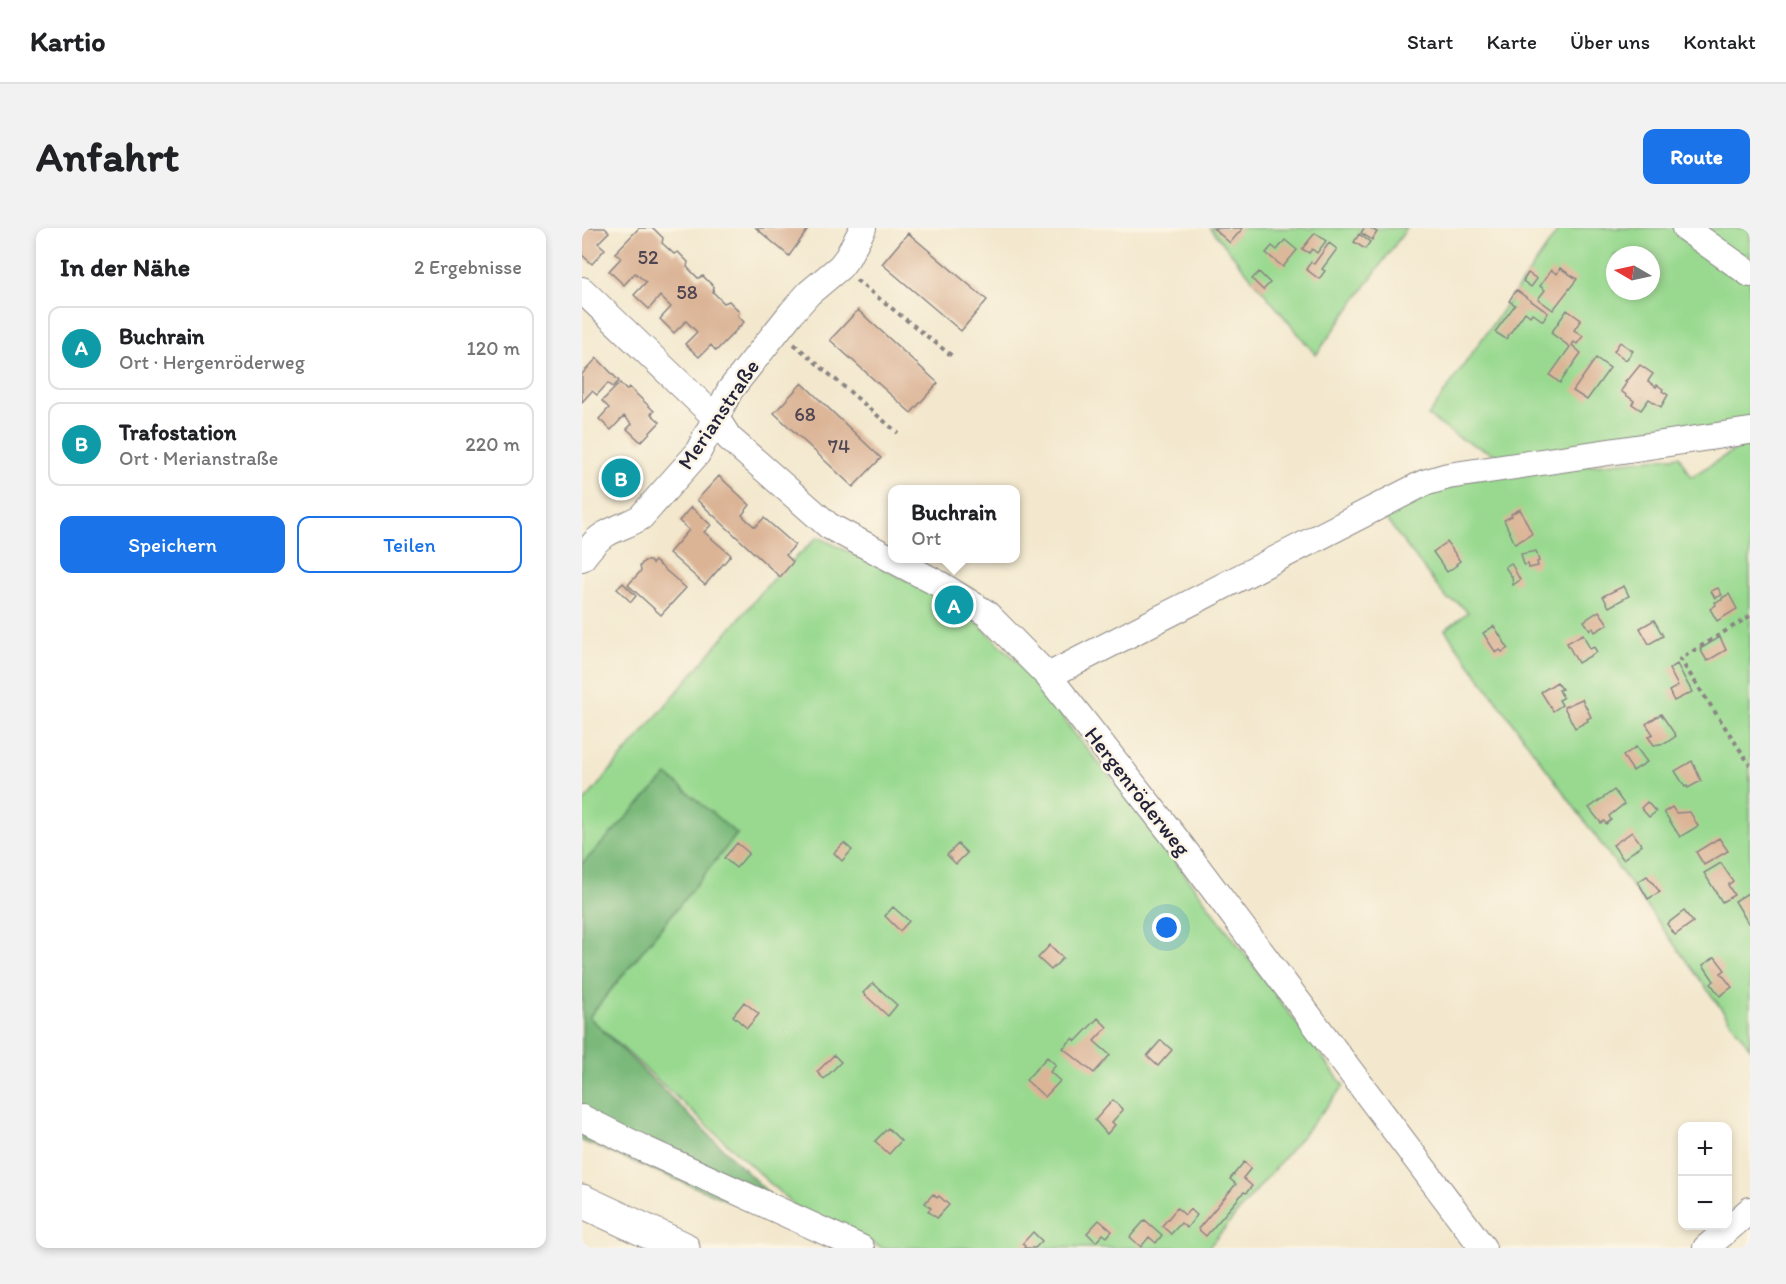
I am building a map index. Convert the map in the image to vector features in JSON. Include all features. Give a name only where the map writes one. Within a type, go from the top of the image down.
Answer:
[{"type":"highway","points":[[582,1201],[683,1248]]},
{"type":"street","name":"Merianstraße","points":[[582,558],[597,540],[641,517],[697,454],[730,390],[809,293],[840,267],[863,228]]},
{"type":"street","points":[[1685,228],[1750,274]]},
{"type":"street","name":"Hergenröderweg","points":[[582,290],[717,418],[729,438],[829,526],[888,557]]},
{"type":"street","points":[[1048,676],[1424,483],[1448,476],[1750,431]]},
{"type":"street","name":"Hergenröderweg","points":[[899,563],[948,589],[986,613],[1048,676],[1176,839],[1483,1248]]},
{"type":"street","points":[[582,1118],[644,1149],[861,1248]]},
{"type":"street","points":[[1706,1248],[1750,1210]]},
{"type":"path","points":[[840,267],[952,356]]},
{"type":"path","points":[[777,330],[898,434]]},
{"type":"path","points":[[1750,616],[1680,659],[1750,765]]},
{"type":"green space","points":[[1210,228],[1407,228],[1316,355]]},
{"type":"green space","points":[[1560,228],[1750,228],[1750,422],[1505,459],[1461,439],[1428,416]]},
{"type":"green space","points":[[1750,445],[1750,1048],[1445,630],[1468,612],[1457,602],[1447,599],[1385,518],[1389,510],[1472,478],[1679,456],[1691,477],[1741,446]]},
{"type":"green space","points":[[818,537],[933,593],[978,623],[1036,680],[1344,1086],[1208,1248],[883,1248],[796,1207],[589,1017],[737,834],[582,864],[582,804],[771,581]]},
{"type":"green space","points":[[667,775],[737,834],[589,1017],[810,1234],[582,1141],[582,864]]},
{"type":"building","points":[[582,228],[605,228],[609,232],[598,243],[605,249],[592,264],[582,255]]},
{"type":"building","points":[[639,228],[653,228],[663,238],[662,243],[674,254],[678,252],[688,262],[687,267],[698,278],[703,276],[714,287],[713,292],[724,303],[729,301],[739,311],[738,316],[744,322],[716,351],[711,345],[699,357],[685,344],[697,332],[686,321],[674,333],[660,319],[671,307],[660,296],[649,309],[634,295],[646,282],[635,273],[624,285],[609,271],[621,258],[615,253]]},
{"type":"building","points":[[756,228],[809,228],[789,256]]},
{"type":"building","points":[[1213,228],[1240,228],[1242,229],[1230,243]]},
{"type":"building","points":[[1364,228],[1377,232],[1372,240],[1361,233]]},
{"type":"building","points":[[908,233],[987,300],[961,331],[882,264]]},
{"type":"building","points":[[1315,233],[1326,241],[1317,253],[1312,249],[1309,253],[1302,249]]},
{"type":"building","points":[[1359,234],[1370,242],[1365,249],[1354,242]]},
{"type":"building","points":[[1285,240],[1297,250],[1283,267],[1266,253],[1272,246],[1277,250]]},
{"type":"building","points":[[1329,243],[1337,249],[1322,269],[1325,271],[1319,279],[1306,269],[1311,262],[1314,264]]},
{"type":"building","points":[[1560,268],[1577,279],[1553,310],[1538,299],[1545,290],[1540,286],[1551,270],[1557,274]]},
{"type":"building","points":[[1259,272],[1270,283],[1263,290],[1252,279]]},
{"type":"building","points":[[1528,273],[1537,279],[1531,287],[1523,281]]},
{"type":"building","points":[[1516,290],[1548,313],[1543,321],[1532,313],[1530,316],[1525,312],[1506,339],[1495,332],[1515,305],[1509,301]]},
{"type":"building","points":[[858,310],[938,383],[911,413],[830,340]]},
{"type":"building","points":[[1567,310],[1581,320],[1574,330],[1583,336],[1577,344],[1574,342],[1572,345],[1581,353],[1560,383],[1550,375],[1570,347],[1551,333]]},
{"type":"building","points":[[1620,342],[1633,351],[1626,360],[1614,351]]},
{"type":"building","points":[[597,358],[619,381],[613,387],[608,383],[597,395],[592,391],[582,402],[582,374]]},
{"type":"building","points":[[1596,358],[1610,368],[1587,400],[1573,391]]},
{"type":"building","points":[[1640,365],[1653,374],[1648,381],[1663,389],[1662,391],[1668,395],[1661,407],[1649,399],[1641,410],[1632,404],[1634,401],[1621,391],[1627,382],[1625,381]]},
{"type":"building","points":[[620,383],[626,390],[629,387],[654,411],[651,414],[660,422],[641,442],[627,429],[632,424],[624,416],[611,430],[599,419],[609,408],[602,401]]},
{"type":"building","points":[[802,383],[881,458],[853,487],[774,413]]},
{"type":"building","points":[[618,470],[629,480],[624,485],[613,476]]},
{"type":"building","points":[[719,476],[750,505],[742,515],[748,521],[755,527],[764,518],[795,545],[786,555],[793,562],[780,577],[697,500]]},
{"type":"building","points":[[691,507],[711,525],[704,532],[731,555],[705,585],[669,553],[689,530],[679,521]]},
{"type":"building","points":[[1520,509],[1532,534],[1515,544],[1504,520]]},
{"type":"building","points":[[1447,542],[1460,561],[1447,572],[1433,552]]},
{"type":"building","points":[[1536,551],[1538,566],[1529,568],[1528,564],[1524,565],[1521,554]]},
{"type":"building","points":[[644,561],[650,561],[652,564],[655,561],[686,588],[661,615],[628,585],[641,571],[640,566]]},
{"type":"building","points":[[1511,563],[1520,580],[1513,585],[1512,577],[1505,567]]},
{"type":"building","points":[[623,583],[636,596],[631,602],[617,589]]},
{"type":"building","points":[[1624,586],[1629,596],[1609,607],[1603,596]]},
{"type":"building","points":[[1718,588],[1722,595],[1715,598],[1711,591]]},
{"type":"building","points":[[1729,594],[1737,609],[1717,621],[1710,609],[1716,605],[1715,602]]},
{"type":"building","points":[[1599,611],[1608,624],[1595,632],[1593,628],[1590,630],[1584,621]]},
{"type":"building","points":[[1654,620],[1663,636],[1649,644],[1640,628]]},
{"type":"building","points":[[1494,626],[1508,648],[1502,652],[1500,650],[1496,653],[1483,633]]},
{"type":"building","points":[[1583,634],[1590,649],[1594,647],[1597,652],[1578,663],[1567,643]]},
{"type":"building","points":[[1720,637],[1726,650],[1707,661],[1700,649]]},
{"type":"building","points":[[1677,664],[1692,692],[1674,701],[1669,691],[1678,686],[1669,669]]},
{"type":"building","points":[[1557,682],[1562,689],[1559,690],[1563,698],[1559,700],[1562,705],[1553,711],[1541,692]]},
{"type":"building","points":[[1582,699],[1591,717],[1575,728],[1564,707]]},
{"type":"building","points":[[1661,714],[1676,736],[1666,743],[1654,745],[1648,737],[1653,734],[1646,724]]},
{"type":"building","points":[[1636,747],[1647,762],[1633,771],[1623,756]]},
{"type":"building","points":[[1692,761],[1701,781],[1688,788],[1675,771]]},
{"type":"building","points":[[1614,790],[1624,804],[1609,816],[1611,820],[1606,824],[1604,821],[1601,823],[1589,808]]},
{"type":"building","points":[[1647,802],[1656,812],[1649,817],[1641,808]]},
{"type":"building","points":[[1672,807],[1676,813],[1690,812],[1698,826],[1680,837],[1664,812]]},
{"type":"building","points":[[1632,832],[1642,845],[1623,859],[1613,845]]},
{"type":"building","points":[[1719,838],[1728,851],[1704,865],[1696,852]]},
{"type":"building","points":[[737,843],[749,853],[736,868],[724,858]]},
{"type":"building","points":[[844,843],[852,850],[842,861],[834,853]]},
{"type":"building","points":[[958,844],[967,853],[956,864],[947,855]]},
{"type":"building","points":[[1721,863],[1733,881],[1728,885],[1734,895],[1722,902],[1704,873]]},
{"type":"building","points":[[1647,876],[1660,892],[1648,899],[1638,882]]},
{"type":"building","points":[[1748,893],[1750,922],[1748,923],[1735,901]]},
{"type":"building","points":[[893,907],[909,921],[900,931],[885,916]]},
{"type":"building","points":[[1684,911],[1693,922],[1675,935],[1667,924]]},
{"type":"building","points":[[1050,945],[1063,958],[1051,970],[1038,958]]},
{"type":"building","points":[[1715,957],[1725,970],[1721,973],[1732,987],[1720,996],[1711,984],[1714,981],[1703,965]]},
{"type":"building","points":[[873,983],[897,1005],[888,1016],[863,993]]},
{"type":"building","points":[[744,1002],[759,1014],[747,1028],[733,1016]]},
{"type":"building","points":[[1098,1018],[1107,1027],[1094,1041],[1110,1055],[1094,1073],[1063,1048],[1073,1038],[1076,1041]]},
{"type":"building","points":[[1161,1040],[1172,1050],[1158,1066],[1147,1056]]},
{"type":"building","points":[[834,1055],[841,1062],[824,1079],[817,1072]]},
{"type":"building","points":[[1047,1057],[1056,1065],[1050,1072],[1060,1081],[1045,1097],[1026,1080]]},
{"type":"building","points":[[1113,1100],[1123,1110],[1112,1122],[1115,1125],[1107,1134],[1095,1120]]},
{"type":"building","points":[[888,1128],[901,1141],[889,1154],[875,1141]]},
{"type":"building","points":[[1244,1162],[1251,1168],[1243,1178],[1252,1186],[1246,1193],[1244,1192],[1206,1236],[1198,1229],[1236,1184],[1230,1179]]},
{"type":"building","points":[[933,1194],[949,1205],[937,1218],[928,1211],[931,1208],[925,1203]]},
{"type":"building","points":[[1177,1208],[1185,1215],[1190,1209],[1197,1215],[1187,1228],[1181,1223],[1171,1234],[1162,1226]]},
{"type":"building","points":[[1099,1220],[1112,1231],[1107,1237],[1103,1234],[1096,1242],[1087,1233]]},
{"type":"building","points":[[1145,1220],[1162,1235],[1156,1243],[1149,1237],[1141,1247],[1130,1237]]},
{"type":"building","points":[[1033,1232],[1042,1241],[1035,1248],[1024,1248],[1022,1244]]},
{"type":"place","name":"Trafostation","points":[[621,478]]},
{"type":"place","name":"Buchrain","points":[[954,605]]}]
